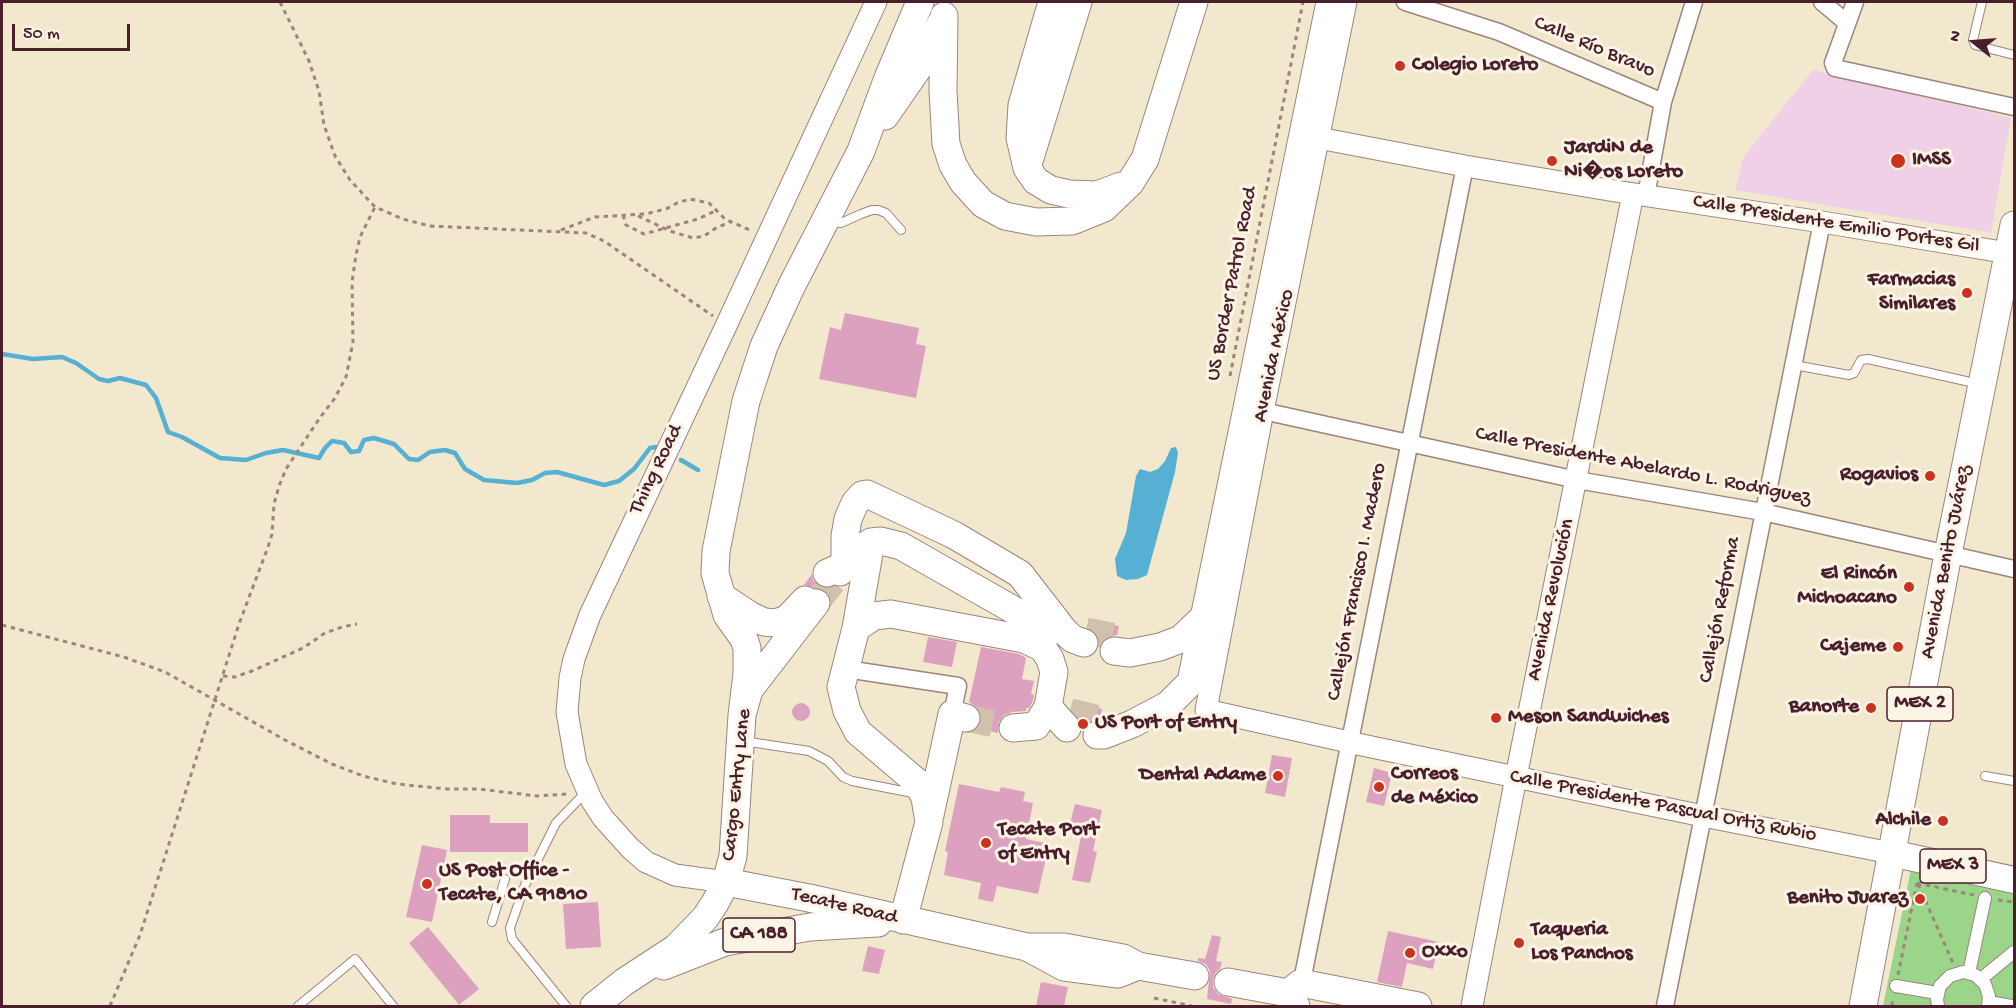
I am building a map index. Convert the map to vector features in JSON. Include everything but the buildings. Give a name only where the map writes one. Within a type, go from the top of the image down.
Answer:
[{"type":"highway","points":[[740,728],[747,674],[747,648],[744,639],[727,615],[715,573],[716,551],[746,400],[764,346],[791,287],[861,151],[920,2]]},
{"type":"highway","points":[[1052,2],[1022,105],[1020,138],[1027,168],[1036,181],[1051,189],[1069,194],[1097,195],[1130,183]]},
{"type":"highway","points":[[1027,168],[1078,2]]},
{"type":"highway","points":[[947,9],[943,91],[946,144],[953,165],[963,182],[983,204],[1005,216],[1035,222],[1072,221],[1104,208],[1130,183],[1145,159],[1194,2]]},
{"type":"highway","points":[[1098,727],[1130,708],[1191,682],[1311,137],[1330,2]]},
{"type":"highway","points":[[861,151],[921,64],[947,9]]},
{"type":"highway","name":"Avenida Benito Juárez","points":[[1863,1006],[1948,554],[1982,384],[2012,253],[2014,225]]},
{"type":"highway","points":[[867,494],[954,535],[1020,574],[1078,635],[1026,617],[901,546],[881,541],[871,542],[855,552],[836,572],[848,519],[855,503],[862,495],[867,494]]},
{"type":"highway","points":[[871,542],[856,628],[841,687],[848,711],[858,732],[918,783],[923,794],[929,822]]},
{"type":"highway","name":"Cargo Entry Lane","points":[[720,596],[751,616],[764,622],[776,623],[787,619],[812,600],[749,690],[740,728],[740,765],[733,856],[726,882]]},
{"type":"highway","points":[[856,628],[874,616],[891,614],[1024,639],[1043,648],[1054,672],[1062,716],[1036,726],[1013,728]]},
{"type":"highway","points":[[1115,644],[1130,637],[1159,631],[1176,621],[1204,617]]},
{"type":"highway","points":[[903,920],[959,716]]},
{"type":"highway","name":"Tecate Road","points":[[726,882],[809,898],[1028,947],[1064,967],[1119,974],[1138,966],[1195,976]]},
{"type":"highway","name":"CA 188","points":[[594,1006],[624,982],[676,948],[691,934],[705,918],[726,882]]},
{"type":"highway","name":"CA 188","points":[[624,982],[725,942],[810,927],[903,920]]},
{"type":"highway","points":[[1228,982],[1295,997],[1418,1006]]},
{"type":"main road","name":"Calle Presidente Pascual Ortiz Rubio","points":[[1891,853],[2014,879]]},
{"type":"street","name":"Thing Road","points":[[726,882],[675,875],[646,862],[603,818],[576,764],[567,712],[574,659],[590,615],[630,525],[768,237],[876,2]]},
{"type":"street","name":"Avenida México","points":[[1206,710],[1263,411],[1311,137],[1347,2]]},
{"type":"street","name":"Calle Río Bravo","points":[[1405,2],[1499,32],[1663,102]]},
{"type":"street","points":[[1640,195],[1663,102],[1694,2]]},
{"type":"street","points":[[1822,2],[1847,23]]},
{"type":"street","points":[[1855,2],[1833,63],[1835,68],[2014,107]]},
{"type":"street","name":"Calle Presidente Emilio Portes Gil","points":[[1311,137],[1464,166],[2012,253]]},
{"type":"street","name":"Callejón Francisco I. Madero","points":[[1295,997],[1349,742],[1464,166]]},
{"type":"street","name":"Avenida Revolución","points":[[1472,1006],[1577,480],[1640,195]]},
{"type":"street","name":"Callejón Reforma","points":[[1665,1006],[1822,222]]},
{"type":"street","name":"Calle Presidente Abelardo L. Rodriguez","points":[[1263,411],[1577,480],[1763,512],[2014,569]]},
{"type":"street","points":[[846,669],[958,686],[959,716]]},
{"type":"street","name":"Calle Presidente Pascual Ortiz Rubio","points":[[1206,710],[1516,777],[1891,853]]},
{"type":"street","points":[[1963,973],[1985,897]]},
{"type":"street","points":[[1981,979],[2014,952]]},
{"type":"street","points":[[1938,1006],[1937,993],[1944,980],[1963,973],[1981,979],[1988,990],[1988,1004],[2011,1006]]},
{"type":"street","points":[[1896,986],[1937,993]]},
{"type":"lane","points":[[1982,2],[1973,40],[1975,45],[2014,55]]},
{"type":"lane","points":[[825,221],[834,224],[841,223],[861,214],[878,210],[886,213],[901,230]]},
{"type":"lane","points":[[1794,365],[1849,375],[1854,373],[1861,360],[1868,359],[1982,384]]},
{"type":"lane","points":[[740,728],[809,751],[828,761],[843,777],[852,781],[923,794]]},
{"type":"lane","points":[[1985,776],[2014,781]]},
{"type":"lane","points":[[566,1006],[512,939],[510,928],[525,885],[556,823],[587,790]]},
{"type":"lane","points":[[492,922],[505,879]]},
{"type":"lane","points":[[298,1006],[356,960],[393,1006]]},
{"type":"path","points":[[280,2],[309,62],[318,91],[324,125],[335,156],[350,180],[375,207],[403,219],[429,226],[586,232],[604,241],[726,326]]},
{"type":"path","name":"US Border Patrol Road","points":[[1228,386],[1303,2]]},
{"type":"path","points":[[558,231],[596,217],[636,215],[666,209],[690,199],[709,203],[730,222],[768,237]]},
{"type":"path","points":[[110,1006],[140,935],[245,607],[260,571],[272,534],[274,504],[279,486],[296,454],[335,398],[346,376],[353,342],[352,282],[356,255],[360,237],[375,207]]},
{"type":"path","points":[[623,215],[626,225],[644,234],[698,219],[716,211]]},
{"type":"path","points":[[636,215],[663,228],[693,238],[704,236],[730,222]]},
{"type":"path","points":[[223,676],[235,677],[252,671],[303,648],[325,633],[357,624]]},
{"type":"path","points":[[2,625],[124,657],[165,672],[285,740],[332,764],[363,776],[397,784],[447,789],[479,789],[537,796],[553,796],[587,790]]},
{"type":"path","points":[[1917,883],[2014,902]]},
{"type":"path","points":[[1917,883],[1963,973]]},
{"type":"path","points":[[1892,1006],[1917,883]]},
{"type":"path","points":[[1154,998],[1192,1006]]},
{"type":"shaded area","points":[[1813,70],[2011,118],[1991,233],[1735,190],[1744,156]]},
{"type":"green space","points":[[1911,869],[2014,893],[2014,1006],[1883,1006]]},
{"type":"water","points":[[1176,447],[1178,453],[1175,472],[1147,575],[1138,579],[1126,580],[1117,576],[1115,559],[1126,533],[1136,476],[1140,469],[1150,472],[1158,469],[1171,448]]},
{"type":"waterway","points":[[2,354],[33,359],[62,357],[76,363],[99,379],[108,381],[120,378],[146,385],[156,398],[168,432],[220,458],[246,460],[283,450],[319,458],[332,441],[344,443],[351,452],[359,451],[364,440],[374,438],[394,444],[409,459],[418,460],[430,452],[445,450],[455,453],[465,469],[484,480],[517,483],[532,480],[545,473],[557,472],[604,485],[619,481],[634,469],[650,448],[656,447]]},
{"type":"waterway","points":[[681,460],[698,470]]},
{"type":"tunnel","points":[[816,603],[835,579]]},
{"type":"tunnel","points":[[1086,631],[1116,637]]},
{"type":"tunnel","points":[[1070,712],[1100,719]]},
{"type":"tunnel","points":[[966,718],[1013,728]]},
{"type":"place","name":"Colegio Loreto","points":[[1400,66]]},
{"type":"place","name":"JardiN de Ni�os Loreto","points":[[1552,161]]},
{"type":"place","name":"IMSS","points":[[1898,161]]},
{"type":"place","name":"Farmacias Similares","points":[[1967,293]]},
{"type":"place","name":"Rogavios","points":[[1930,476]]},
{"type":"place","name":"El Rincón Michoacano","points":[[1909,587]]},
{"type":"place","name":"Cajeme","points":[[1898,647]]},
{"type":"place","name":"Banorte","points":[[1871,708]]},
{"type":"place","name":"Meson Sandwiches","points":[[1496,718]]},
{"type":"place","name":"US Port of Entry","points":[[1083,724]]},
{"type":"place","name":"Dental Adame","points":[[1278,776]]},
{"type":"place","name":"Correos de México","points":[[1379,787]]},
{"type":"place","name":"Alchile","points":[[1943,821]]},
{"type":"place","name":"Tecate Port of Entry","points":[[986,843]]},
{"type":"place","name":"US Post Office - Tecate, CA 91810","points":[[427,884]]},
{"type":"place","name":"Benito Juarez","points":[[1920,899]]},
{"type":"place","name":"Taqueria Los Panchos","points":[[1519,943]]},
{"type":"place","name":"Oxxo","points":[[1410,953]]}]
